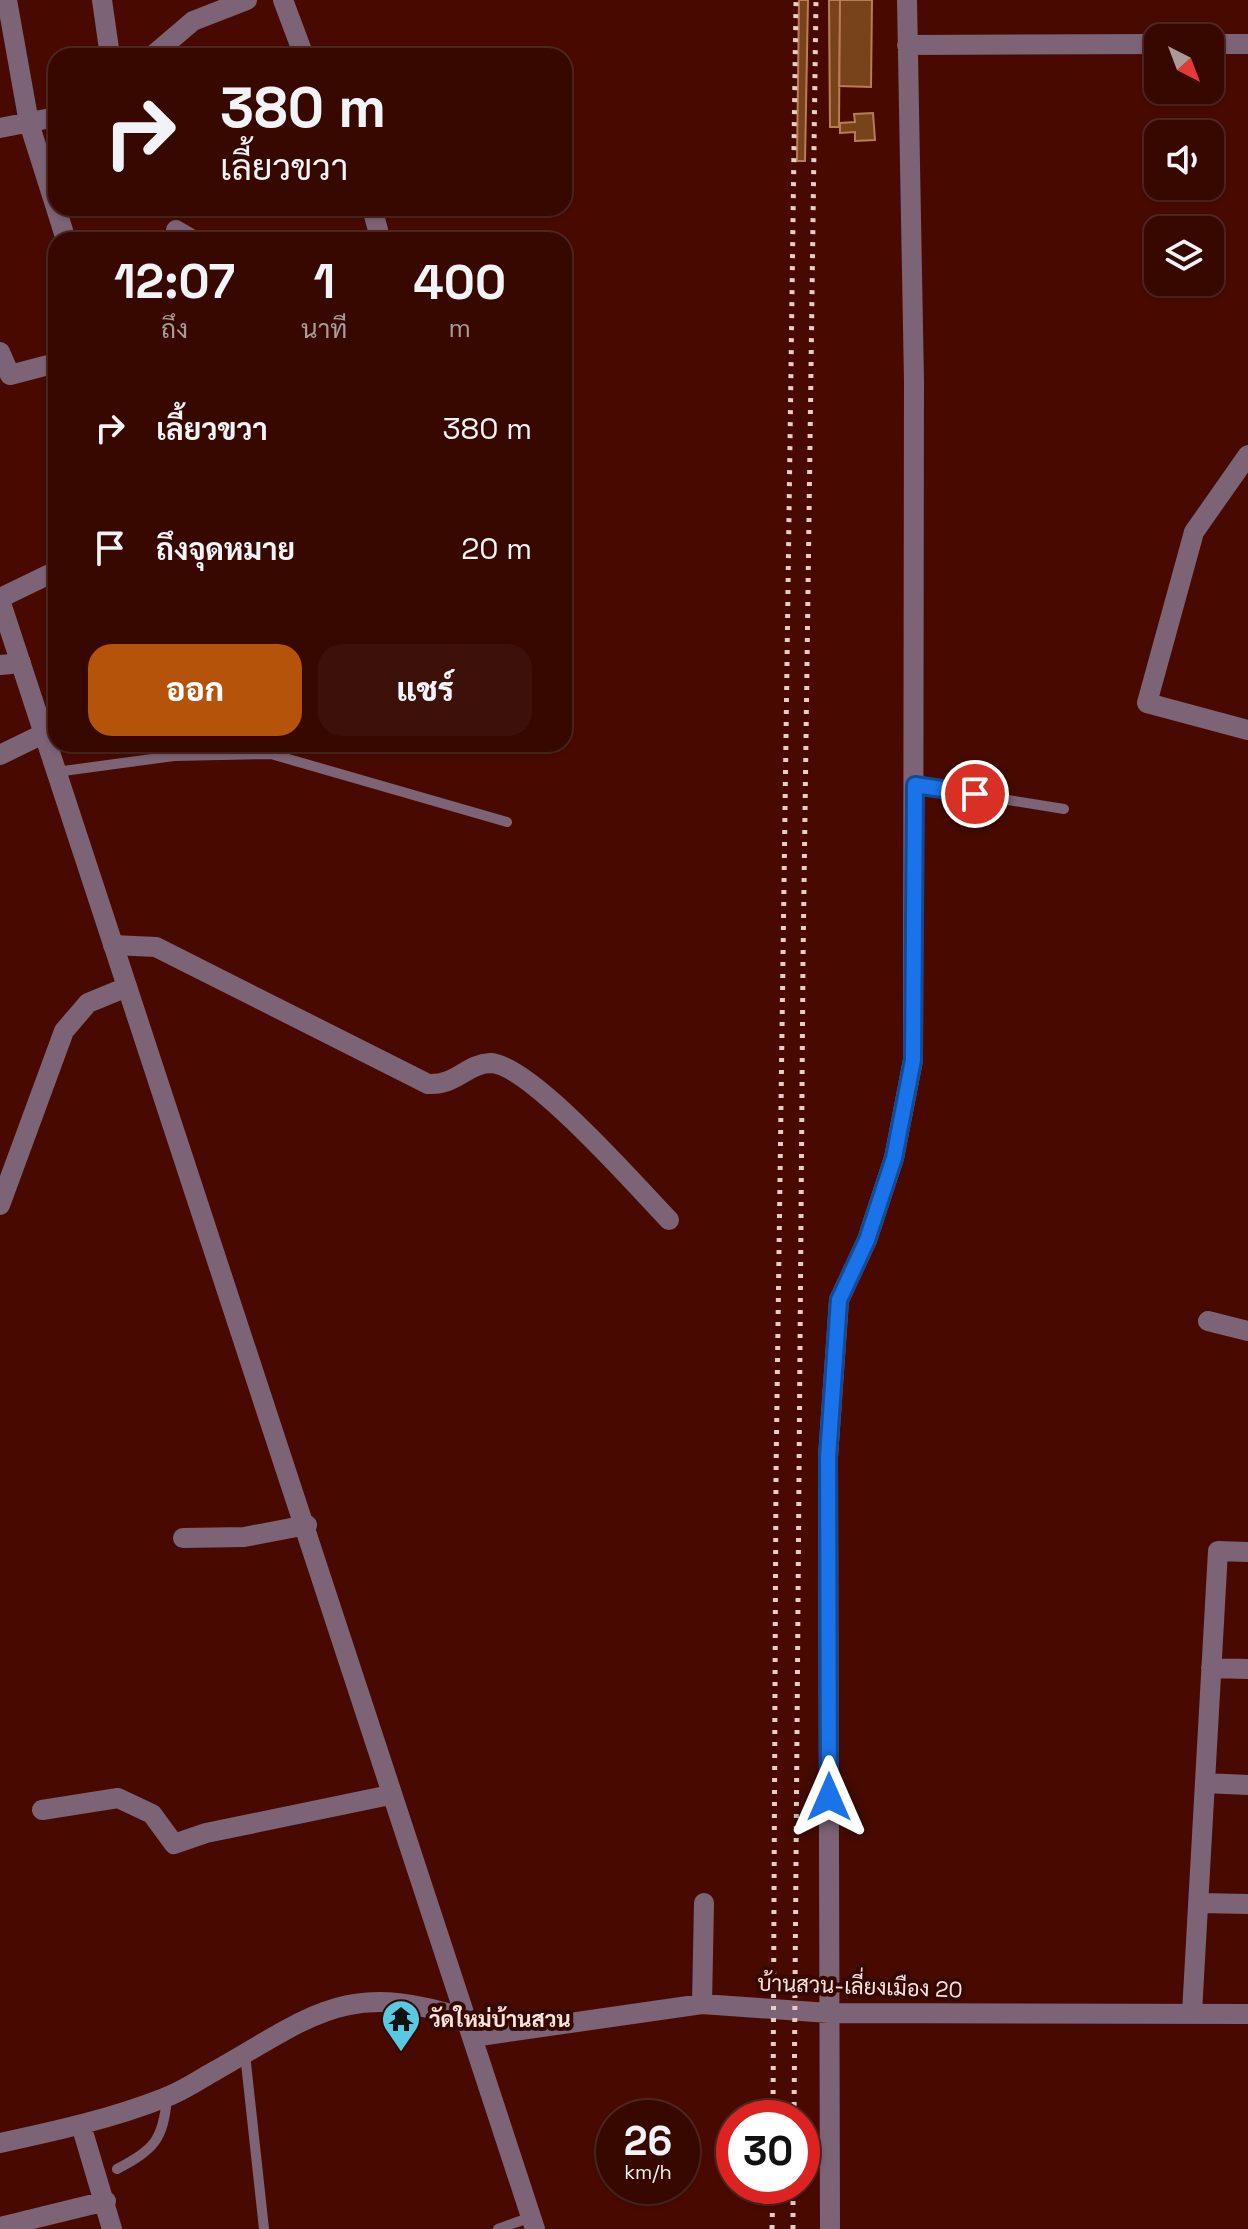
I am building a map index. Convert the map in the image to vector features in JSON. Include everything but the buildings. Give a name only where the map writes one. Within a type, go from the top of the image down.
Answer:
[{"type":"street","points":[[7,0],[29,123],[48,183]]},
{"type":"street","points":[[102,0],[109,48]]},
{"type":"street","points":[[161,48],[193,21],[247,0]]},
{"type":"street","points":[[283,0],[301,48]]},
{"type":"street","points":[[830,2229],[828,1457],[839,1300],[867,1240],[894,1158],[913,1060],[914,382],[907,0]]},
{"type":"street","points":[[907,45],[1144,44]]},
{"type":"street","points":[[1224,44],[1248,44]]},
{"type":"street","points":[[0,128],[48,119]]},
{"type":"street","points":[[0,352],[10,375],[48,365]]},
{"type":"street","points":[[1248,455],[1194,532],[1147,703],[1248,730]]},
{"type":"street","points":[[48,575],[0,599],[48,749]]},
{"type":"street","points":[[0,665],[21,663]]},
{"type":"street","points":[[0,755],[43,734]]},
{"type":"street","points":[[49,752],[307,1525],[390,1795],[533,2223]]},
{"type":"street","points":[[113,945],[156,947],[428,1084],[443,1085],[477,1066],[494,1063],[509,1070],[557,1104],[669,1220]]},
{"type":"street","points":[[0,1205],[64,1031],[88,1003],[127,987]]},
{"type":"street","points":[[1208,1321],[1248,1331]]},
{"type":"street","points":[[183,1538],[244,1537],[307,1525]]},
{"type":"street","points":[[1192,2013],[1218,1551],[1248,1552]]},
{"type":"street","points":[[1211,1668],[1248,1669]]},
{"type":"street","points":[[1205,1783],[1248,1785]]},
{"type":"street","points":[[42,1810],[118,1798],[152,1814],[174,1844],[186,1843],[206,1833],[390,1795]]},
{"type":"street","points":[[702,2004],[704,1903]]},
{"type":"street","points":[[1200,1903],[1248,1904]]},
{"type":"street","points":[[0,2143],[81,2125],[167,2098],[288,2026],[337,2007],[387,2000],[428,2006],[470,2028]]},
{"type":"street","name":"บ้านสวน-เลี่ยงเมือง 20","points":[[470,2028],[702,2004],[829,2013],[1248,2014]]},
{"type":"street","points":[[81,2125],[112,2229]]},
{"type":"street","points":[[0,2227],[106,2201]]},
{"type":"lane","points":[[172,752],[174,756]]},
{"type":"lane","points":[[56,772],[202,752]]},
{"type":"lane","points":[[255,752],[294,758],[507,822]]},
{"type":"lane","points":[[915,785],[1064,809]]},
{"type":"lane","points":[[245,2054],[264,2229]]},
{"type":"lane","points":[[117,2169],[138,2157],[160,2136],[167,2098]]},
{"type":"lane","points":[[498,2229],[533,2223]]},
{"type":"railway","points":[[773,2100],[776,1474],[796,0]]},
{"type":"railway","points":[[794,2100],[803,961],[816,0]]},
{"type":"railway","points":[[772,2229],[773,2204]]},
{"type":"railway","points":[[793,2204],[793,2229]]},
{"type":"place","name":"วัดใหม่บ้านสวน","points":[[401,2053]]},
{"type":"route","points":[[829,1797],[828,1457],[839,1300],[867,1240],[894,1158],[913,1060],[915,785],[975,794]]}]
